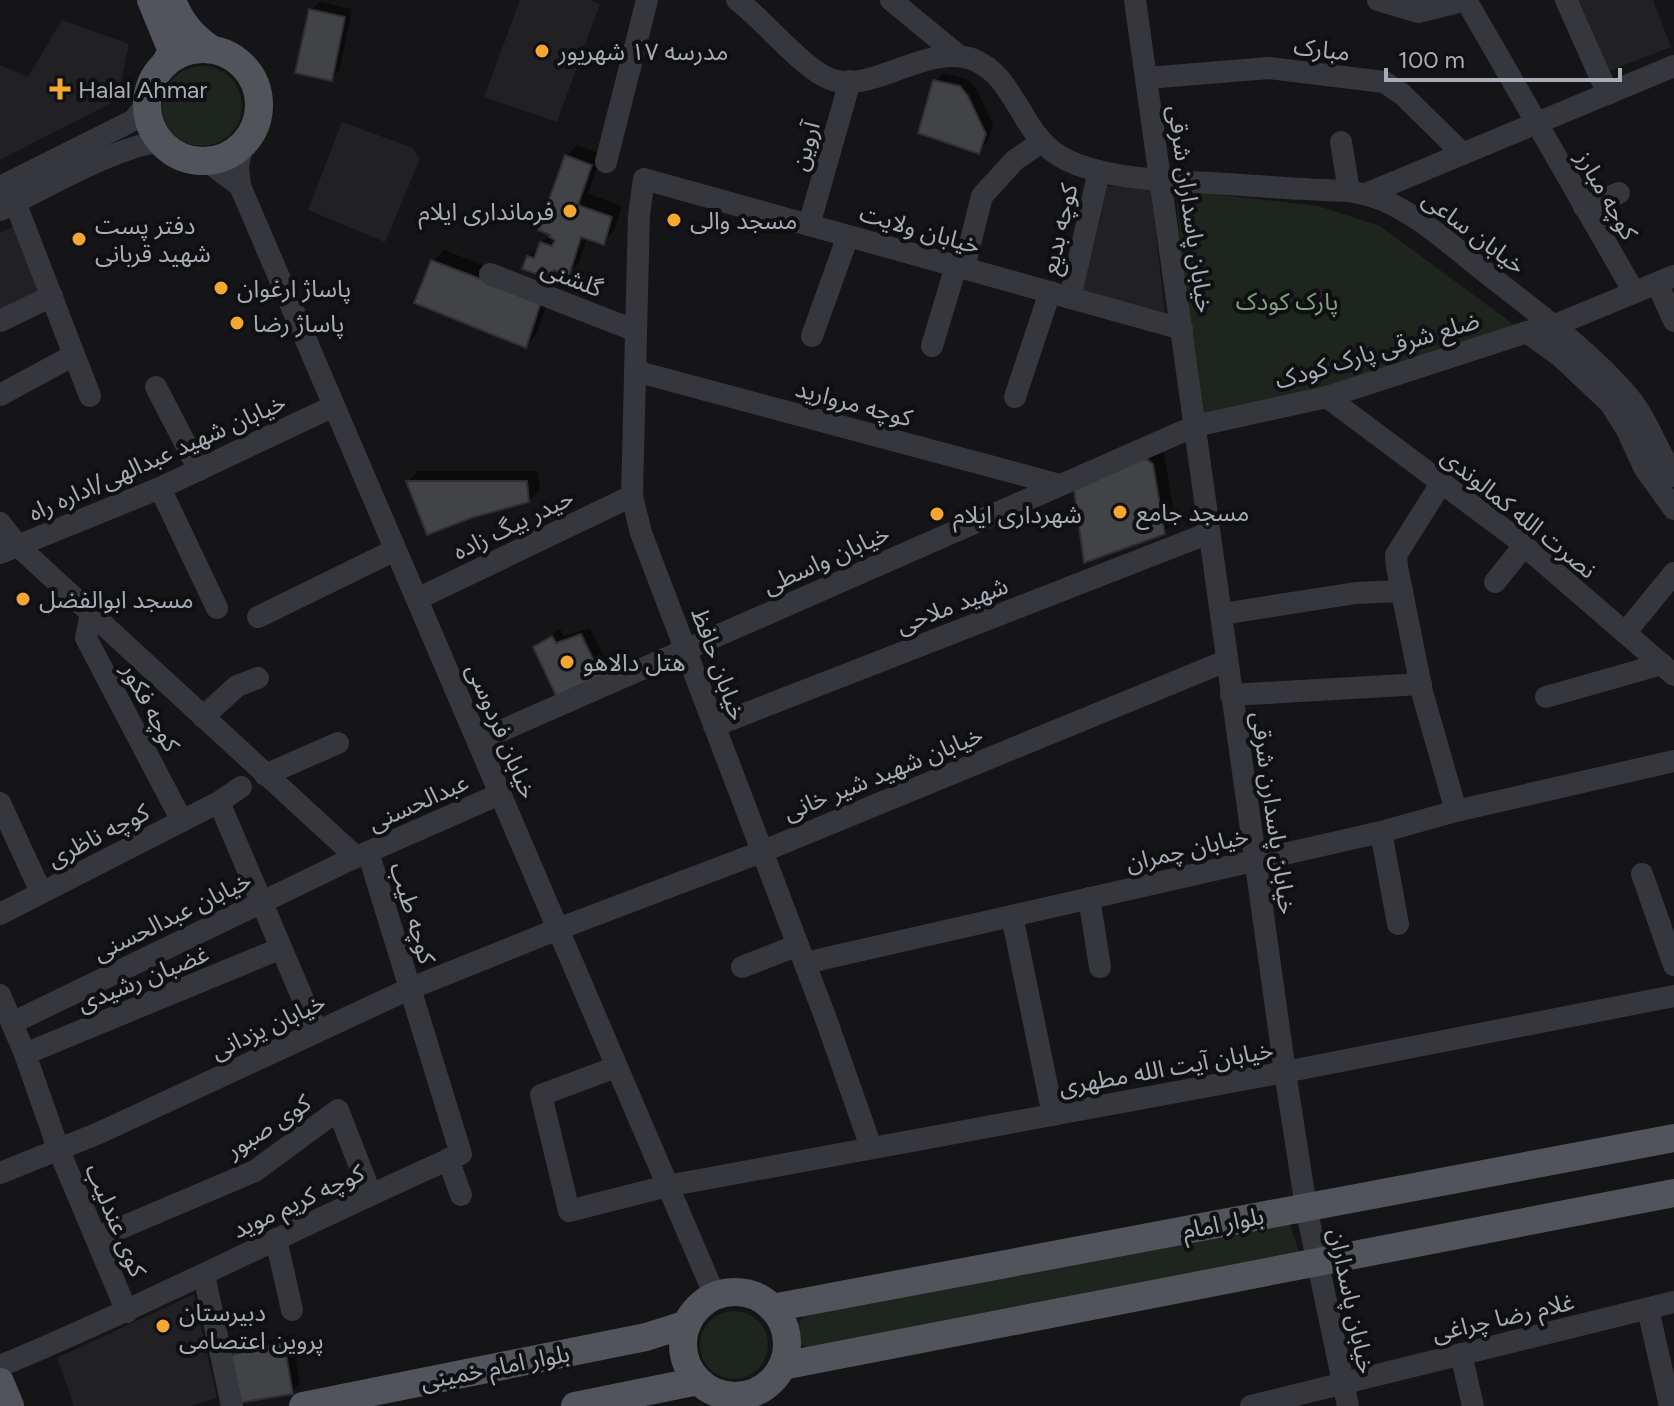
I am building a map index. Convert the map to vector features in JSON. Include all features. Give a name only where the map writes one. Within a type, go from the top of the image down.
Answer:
[{"type":"main road","points":[[163,5],[178,16],[193,37],[211,49],[228,54],[242,64],[253,78],[259,94],[259,114],[253,132],[242,147],[226,157],[208,162],[191,160],[174,153],[161,142],[148,117],[150,89],[172,51],[163,5]]},
{"type":"main road","points":[[165,64],[186,52],[211,49]]},
{"type":"main road","name":"بلوار امام","points":[[772,1308],[1674,1138]]},
{"type":"main road","points":[[782,1366],[1674,1193]]},
{"type":"main road","points":[[734,1292],[748,1294],[772,1308],[781,1320],[786,1335],[782,1366],[773,1380],[746,1401],[712,1391],[698,1381],[689,1369],[683,1339],[695,1310],[715,1296],[734,1292]]},
{"type":"main road","name":"بلوار امام خمینی","points":[[303,1406],[646,1337],[687,1324]]},
{"type":"main road","points":[[575,1406],[671,1397],[698,1381]]},
{"type":"main road","points":[[0,1382],[10,1406]]},
{"type":"street","points":[[606,162],[647,0]]},
{"type":"street","points":[[891,0],[959,56]]},
{"type":"street","name":"خیابان پاسداران شرقی","points":[[1135,0],[1195,426]]},
{"type":"street","points":[[1378,0],[1418,12],[1466,0]]},
{"type":"street","name":"کوچه مبارز","points":[[1466,0],[1634,292]]},
{"type":"street","points":[[1566,0],[1608,94]]},
{"type":"street","points":[[743,2],[804,62],[831,80],[850,81],[891,72],[935,57],[959,56],[975,60],[989,70],[1008,92],[1040,143],[1015,160],[982,196],[932,346]]},
{"type":"street","points":[[1341,142],[1358,193],[1463,154],[1674,66]]},
{"type":"street","name":"مبارک","points":[[1147,78],[1269,68],[1384,82],[1402,94],[1463,154]]},
{"type":"street","name":"آروین","points":[[809,225],[850,81]]},
{"type":"street","points":[[5,200],[134,120],[147,103]]},
{"type":"street","points":[[5,200],[145,142],[161,142]]},
{"type":"street","name":"خیابان ساعی","points":[[1040,143],[1058,156],[1099,171],[1162,180],[1358,193],[1395,206],[1428,227],[1568,336],[1630,398],[1674,476]]},
{"type":"street","name":"خیابان فردوسی","points":[[242,147],[238,166],[240,186],[715,1296]]},
{"type":"street","name":"خیابان فردوسی","points":[[208,162],[240,186]]},
{"type":"street","name":"کوچه بدیع","points":[[1015,397],[1060,295],[1099,171]]},
{"type":"street","name":"خیابان ولایت","points":[[644,179],[1182,329]]},
{"type":"street","name":"خیابان حافظ","points":[[644,179],[639,215],[632,496],[641,533],[871,1147]]},
{"type":"street","points":[[1584,207],[1619,193]]},
{"type":"street","points":[[5,200],[52,296],[90,396]]},
{"type":"street","points":[[812,336],[848,236]]},
{"type":"street","name":"گلشنی","points":[[490,274],[636,331]]},
{"type":"street","points":[[1666,279],[1674,321]]},
{"type":"street","name":"ضلع شرقی پارک کودک","points":[[1195,426],[1327,397],[1553,326],[1666,279]]},
{"type":"street","points":[[0,321],[52,296]]},
{"type":"street","points":[[1527,332],[1560,356],[1610,403],[1626,428],[1645,469],[1674,509]]},
{"type":"street","points":[[0,395],[74,355]]},
{"type":"street","name":"کوچه مروارید","points":[[635,371],[1060,485]]},
{"type":"street","points":[[156,387],[199,470]]},
{"type":"street","name":"نصرت الله کمالوندی","points":[[1327,397],[1524,546],[1668,670]]},
{"type":"street","name":"خیابان شهید عبدالهی/اداره راه","points":[[9,550],[160,488],[334,406]]},
{"type":"street","name":"خیابان واسطی","points":[[478,741],[1195,426]]},
{"type":"street","name":"خیابان پاسدارن شرقی","points":[[1195,426],[1254,860],[1306,1207]]},
{"type":"street","points":[[1442,482],[1396,555],[1421,684],[1456,811]]},
{"type":"street","points":[[160,488],[217,608]]},
{"type":"street","name":"حیدر بیگ زاده","points":[[417,599],[632,496]]},
{"type":"street","points":[[0,523],[9,550],[91,613],[265,775],[362,855]]},
{"type":"street","name":"شهید ملاحی","points":[[714,726],[1209,533]]},
{"type":"street","points":[[1495,582],[1524,546]]},
{"type":"street","points":[[258,617],[395,550]]},
{"type":"street","points":[[1625,633],[1674,573]]},
{"type":"street","points":[[1222,614],[1356,593],[1402,591]]},
{"type":"street","name":"کوچه فکور","points":[[91,613],[86,638],[182,821]]},
{"type":"street","name":"خیابان شهید شیر خانی","points":[[558,929],[761,852],[1226,661]]},
{"type":"street","points":[[1546,697],[1668,670]]},
{"type":"street","points":[[203,717],[237,686],[258,678]]},
{"type":"street","points":[[1231,695],[1421,684]]},
{"type":"street","points":[[265,775],[338,743]]},
{"type":"street","name":"خیابان چمران","points":[[742,967],[1012,916],[1674,761]]},
{"type":"street","name":"کوچه ناظری","points":[[0,914],[219,802],[241,787]]},
{"type":"street","name":"عبدالحسنی","points":[[362,855],[500,794]]},
{"type":"street","points":[[219,802],[279,949],[317,1032]]},
{"type":"street","points":[[0,803],[41,892]]},
{"type":"street","points":[[1381,832],[1398,924]]},
{"type":"street","name":"خیابان عبدالحسنی","points":[[12,1023],[362,855]]},
{"type":"street","name":"کوچه طیب","points":[[362,855],[409,989]]},
{"type":"street","points":[[1642,874],[1674,965]]},
{"type":"street","points":[[1089,898],[1100,967]]},
{"type":"street","points":[[1012,916],[1053,1115]]},
{"type":"street","name":"خیابان یزدانی","points":[[0,1173],[99,1133],[409,989],[558,929]]},
{"type":"street","name":"غضبان رشیدی","points":[[25,1054],[279,949]]},
{"type":"street","points":[[409,989],[461,1154],[448,1159],[461,1195]]},
{"type":"street","name":"کوی عندلیب","points":[[0,995],[25,1054],[58,1148],[127,1312]]},
{"type":"street","name":"خیابان آیت الله مطهری","points":[[616,1067],[541,1095],[569,1211],[667,1186],[1285,1072],[1674,996]]},
{"type":"street","name":"کوی صبور","points":[[97,1238],[255,1171],[338,1110],[371,1195]]},
{"type":"street","name":"کوچه کریم موید","points":[[0,1366],[127,1312],[448,1159]]},
{"type":"street","name":"خیابان پاسداران","points":[[1306,1207],[1348,1406]]},
{"type":"street","points":[[276,1239],[292,1310]]},
{"type":"street","points":[[204,1275],[232,1406]]},
{"type":"street","name":"غلام رضا چراغی","points":[[1251,1406],[1674,1302]]},
{"type":"street","points":[[1648,1309],[1670,1406]]},
{"type":"street","points":[[1461,1354],[1473,1406]]},
{"type":"shaded area","name":"مدرسه ۱۷ شهریور","points":[[520,0],[590,0],[600,4],[557,122],[484,97]]},
{"type":"shaded area","points":[[1567,0],[1653,0],[1671,47],[1599,75]]},
{"type":"shaded area","name":"Halal Ahmar","points":[[62,20],[129,44],[117,100],[0,160],[0,65],[28,77]]},
{"type":"shaded area","points":[[342,122],[413,148],[420,159],[385,242],[308,210]]},
{"type":"shaded area","points":[[1103,185],[1151,190],[1165,313],[1078,290]]},
{"type":"shaded area","points":[[16,225],[41,292],[0,313],[0,233]]},
{"type":"shaded area","name":"دبیرستان پروین اعتصامی","points":[[194,1294],[217,1398],[191,1406],[74,1406],[57,1358]]},
{"type":"green space","points":[[194,66],[210,66],[224,73],[235,84],[242,98],[239,121],[224,139],[210,146],[194,146],[180,139],[169,128],[162,114],[162,98],[169,84],[180,73]]},
{"type":"green space","name":"پارک کودک","points":[[1176,194],[1211,194],[1318,206],[1380,226],[1520,329],[1325,394],[1197,422]]},
{"type":"green space","points":[[1289,1222],[1300,1255],[810,1350],[800,1343],[796,1334],[805,1315]]},
{"type":"green space","points":[[727,1311],[741,1311],[753,1316],[763,1326],[768,1345],[763,1364],[753,1374],[741,1379],[727,1379],[715,1374],[705,1364],[700,1352],[700,1338],[705,1326],[715,1316]]},
{"type":"building","points":[[309,9],[345,17],[332,81],[295,73]]},
{"type":"building","points":[[933,80],[960,86],[968,96],[986,134],[979,154],[918,133]]},
{"type":"building","name":"فرمانداری ایلام","points":[[565,155],[592,165],[578,205],[612,217],[604,245],[581,237],[569,276],[554,270],[551,279],[522,269],[527,256],[534,258],[540,242],[552,246],[555,240],[538,230]]},
{"type":"building","points":[[431,260],[541,302],[526,348],[414,303]]},
{"type":"building","name":"مسجد جامع","points":[[1144,457],[1153,464],[1165,534],[1084,563],[1074,490]]},
{"type":"building","points":[[406,481],[527,481],[529,502],[471,518],[427,535]]},
{"type":"building","name":"هتل دالاهو","points":[[581,634],[602,677],[557,698],[533,647],[552,636],[556,643]]},
{"type":"building","points":[[284,1342],[293,1394],[238,1403],[231,1355]]},
{"type":"place","name":"مدرسه ۱۷ شهریور","points":[[542,51]]},
{"type":"place","name":"Halal Ahmar","points":[[60,89]]},
{"type":"place","name":"فرمانداری ایلام","points":[[570,211]]},
{"type":"place","name":"مسجد والی","points":[[674,220]]},
{"type":"place","name":"دفتر پست شهید قربانی","points":[[79,239]]},
{"type":"place","name":"پاساژ ارغوان","points":[[221,288]]},
{"type":"place","name":"پاساژ رضا","points":[[237,323]]},
{"type":"place","name":"مسجد جامع","points":[[1120,512]]},
{"type":"place","name":"شهرداری ایلام","points":[[937,514]]},
{"type":"place","name":"مسجد ابوالفضل","points":[[23,599]]},
{"type":"place","name":"هتل دالاهو","points":[[567,662]]},
{"type":"place","name":"دبیرستان پروین اعتصامی","points":[[163,1326]]}]
